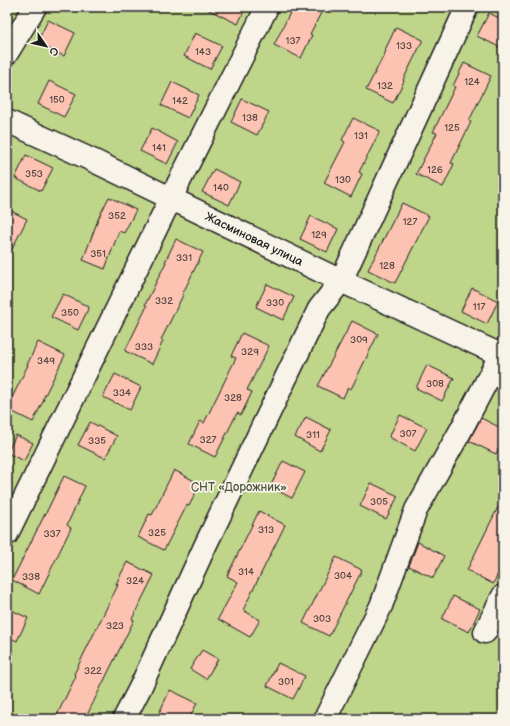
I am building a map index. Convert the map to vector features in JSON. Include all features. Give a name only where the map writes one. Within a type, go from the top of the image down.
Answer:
[{"type":"street","points":[[7,53],[35,7]]},
{"type":"street","points":[[7,534],[171,198],[267,7]]},
{"type":"street","points":[[124,719],[319,308],[341,282],[467,7]]},
{"type":"street","name":"Жасминовая улица","points":[[7,121],[171,198],[341,282],[502,354]]},
{"type":"street","points":[[325,719],[381,606],[416,510],[502,354]]},
{"type":"street","points":[[485,632],[503,596]]},
{"type":"green space","name":"СНТ «Дорожник»","points":[[7,7],[503,7],[503,719],[7,719]]},
{"type":"building","points":[[203,7],[246,7],[238,24]]},
{"type":"building","points":[[293,7],[324,7],[310,34],[312,35],[301,58],[274,45]]},
{"type":"building","points":[[489,13],[503,20],[503,49],[477,36]]},
{"type":"building","points":[[48,20],[75,33],[64,56],[37,43]]},
{"type":"building","points":[[396,27],[423,40],[393,103],[366,90],[386,51],[385,50]]},
{"type":"building","points":[[195,33],[222,46],[210,69],[184,56]]},
{"type":"building","points":[[464,63],[491,76],[469,121],[471,122],[451,163],[454,164],[443,187],[416,174],[437,133],[433,132],[455,87],[453,86]]},
{"type":"building","points":[[49,81],[76,94],[64,117],[38,104]]},
{"type":"building","points":[[172,82],[199,95],[188,118],[161,105]]},
{"type":"building","points":[[242,99],[269,112],[257,135],[231,122]]},
{"type":"building","points":[[353,118],[380,131],[359,172],[362,174],[351,197],[324,183],[345,142],[342,140]]},
{"type":"building","points":[[152,128],[178,142],[167,164],[140,151]]},
{"type":"building","points":[[26,155],[53,168],[41,191],[15,178]]},
{"type":"building","points":[[214,169],[240,182],[229,205],[202,192]]},
{"type":"building","points":[[109,197],[136,210],[124,233],[119,231],[105,269],[83,260],[99,217]]},
{"type":"building","points":[[402,203],[429,216],[395,283],[368,270]]},
{"type":"building","points":[[7,209],[27,219],[7,259]]},
{"type":"building","points":[[311,216],[338,229],[327,252],[300,239]]},
{"type":"building","points":[[176,239],[203,252],[161,340],[163,341],[152,364],[125,351],[147,306],[145,305]]},
{"type":"building","points":[[267,284],[294,297],[283,320],[256,307]]},
{"type":"building","points":[[472,288],[498,301],[487,324],[461,311]]},
{"type":"building","points":[[63,294],[89,307],[78,330],[51,317]]},
{"type":"building","points":[[352,321],[378,334],[351,389],[348,387],[343,398],[318,386]]},
{"type":"building","points":[[242,333],[269,346],[247,390],[252,392],[241,415],[237,413],[215,457],[189,444],[200,421],[204,423],[236,358],[231,356]]},
{"type":"building","points":[[38,342],[65,355],[33,422],[7,408]]},
{"type":"building","points":[[427,365],[454,378],[442,401],[416,388]]},
{"type":"building","points":[[115,374],[141,387],[130,410],[103,397]]},
{"type":"building","points":[[400,415],[427,428],[415,451],[389,437]]},
{"type":"building","points":[[306,417],[331,430],[320,451],[295,437]]},
{"type":"building","points":[[481,418],[503,429],[503,439],[496,454],[469,441]]},
{"type":"building","points":[[90,422],[117,436],[105,458],[78,445]]},
{"type":"building","points":[[16,435],[33,443],[24,461],[7,453]]},
{"type":"building","points":[[283,461],[305,472],[292,498],[270,487]]},
{"type":"building","points":[[174,470],[200,484],[189,506],[187,505],[164,550],[138,537],[149,514],[152,515]]},
{"type":"building","points":[[64,476],[85,486],[67,525],[71,528],[39,594],[12,580]]},
{"type":"building","points":[[371,483],[398,496],[386,519],[360,506]]},
{"type":"building","points":[[503,497],[503,564],[493,584],[467,570]]},
{"type":"building","points":[[259,511],[285,525],[243,610],[260,620],[250,637],[218,619],[238,582],[227,576]]},
{"type":"building","points":[[418,542],[444,556],[433,578],[409,566]]},
{"type":"building","points":[[336,557],[362,570],[329,636],[303,623]]},
{"type":"building","points":[[127,562],[154,575],[132,619],[134,620],[85,719],[55,719],[76,676],[74,674],[118,585],[116,584]]},
{"type":"building","points":[[453,596],[480,609],[469,632],[442,619]]},
{"type":"building","points":[[7,608],[28,618],[17,641],[7,636]]},
{"type":"building","points":[[202,650],[218,659],[206,679],[190,669]]},
{"type":"building","points":[[278,663],[305,676],[293,699],[267,686]]},
{"type":"building","points":[[170,690],[197,703],[189,719],[171,719],[159,713]]}]
